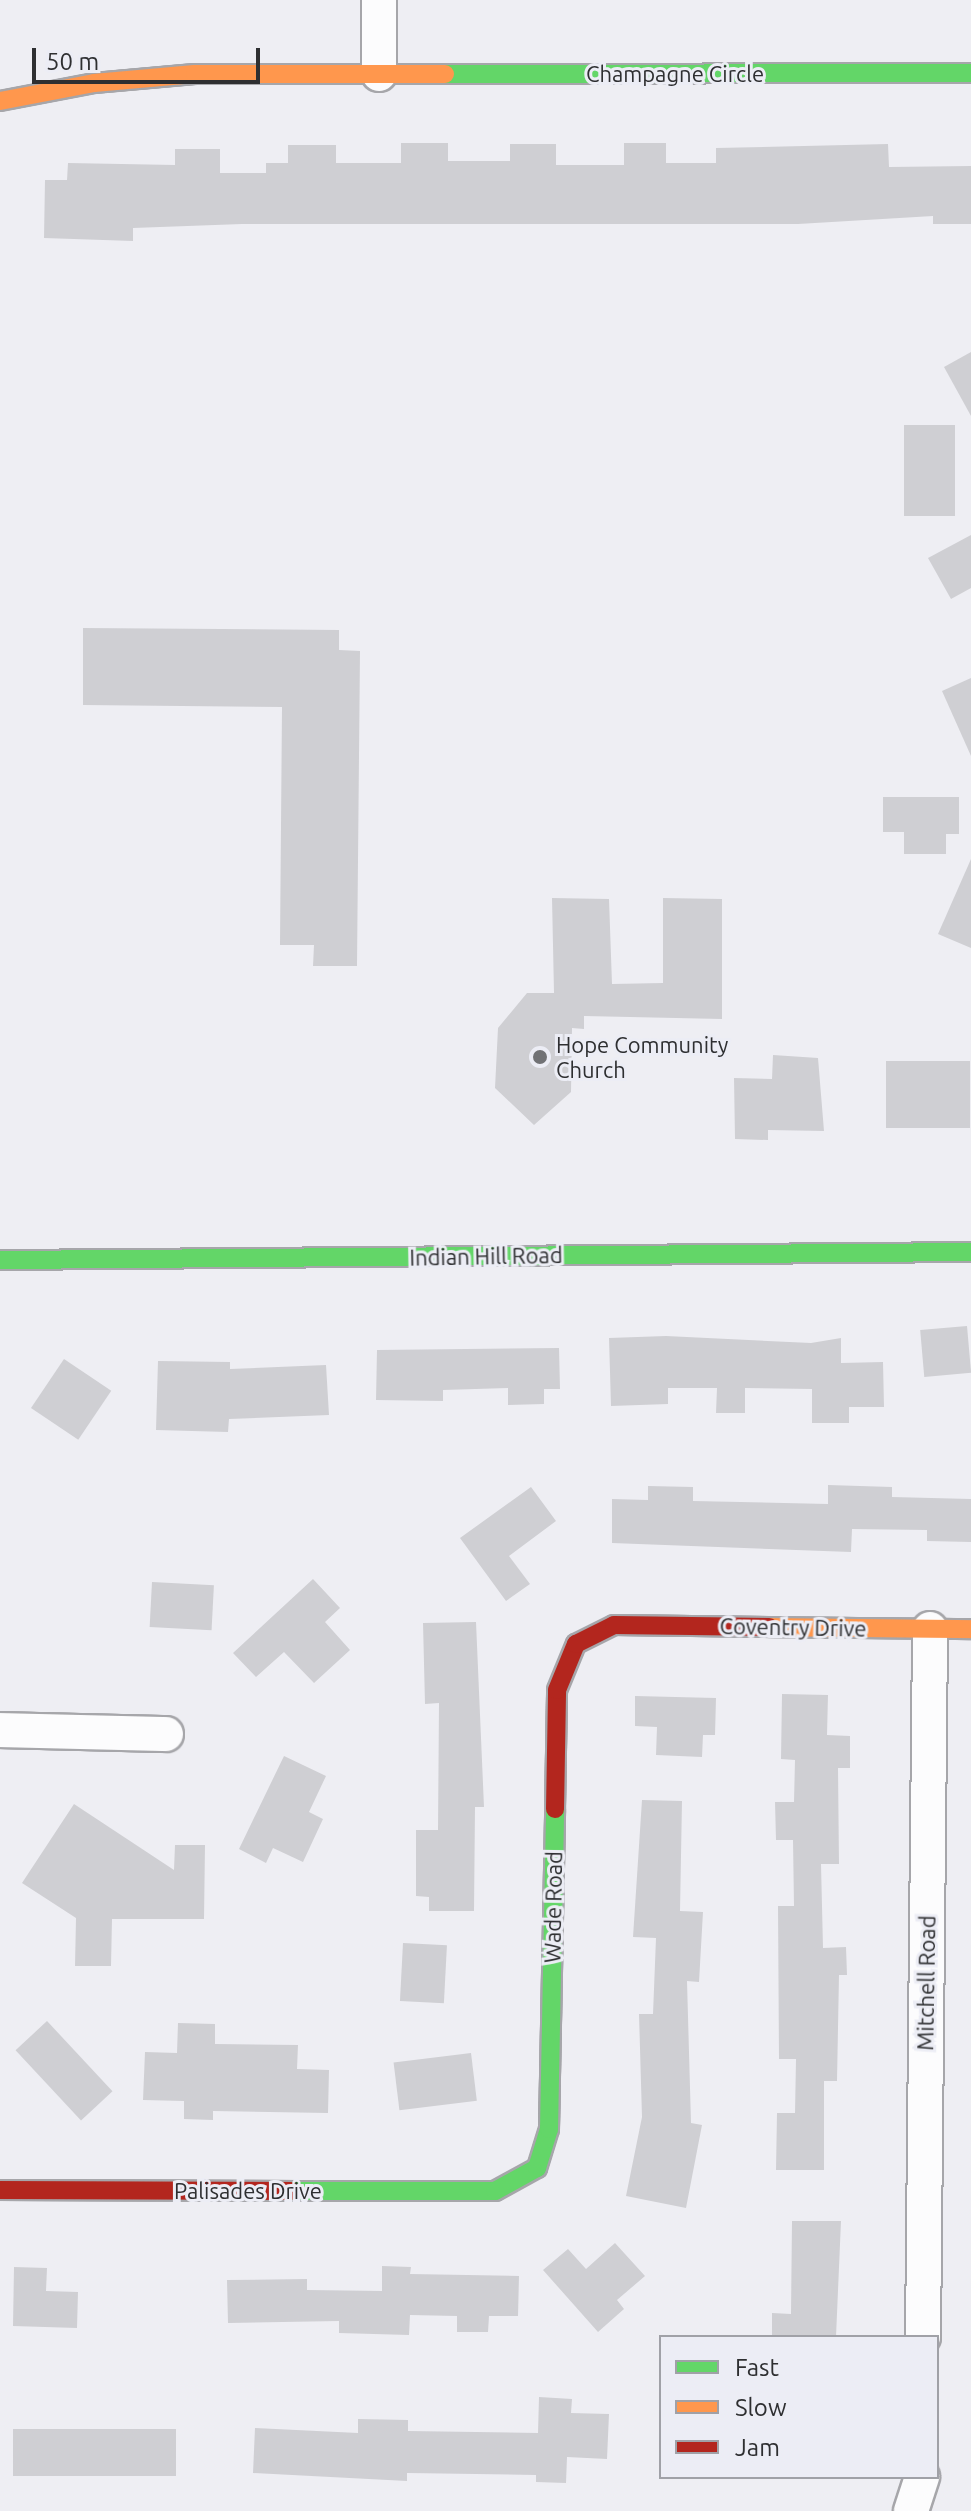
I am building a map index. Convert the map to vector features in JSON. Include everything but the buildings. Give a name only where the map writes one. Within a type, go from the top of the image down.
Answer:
[{"type":"street","points":[[379,0],[379,74]]},
{"type":"street","name":"Champagne Circle","points":[[0,101],[173,75],[971,73]]},
{"type":"street","name":"Indian Hill Road","points":[[0,1260],[971,1252]]},
{"type":"street","name":"Coventry Drive","points":[[614,1625],[971,1629]]},
{"type":"street","name":"Wade Road","points":[[495,2191],[537,2168],[549,2129],[557,1690],[576,1644],[614,1625]]},
{"type":"street","name":"Mitchell Road","points":[[923,2335],[930,1629]]},
{"type":"street","points":[[0,1730],[166,1734]]},
{"type":"street","name":"Palisades Drive","points":[[0,2190],[495,2191]]},
{"type":"street","points":[[911,2511],[921,2479]]},
{"type":"traffic: fast","points":[[445,74],[971,73]]},
{"type":"traffic: fast","points":[[0,1260],[971,1252]]},
{"type":"traffic: fast","points":[[291,2191],[495,2191],[537,2168],[549,2129],[555,1809]]},
{"type":"traffic: slow","points":[[0,101],[94,83],[195,74],[445,74]]},
{"type":"traffic: slow","points":[[769,1627],[971,1629]]},
{"type":"traffic: jam","points":[[555,1809],[557,1690],[576,1644],[614,1625],[769,1627]]},
{"type":"traffic: jam","points":[[0,2190],[291,2191]]},
{"type":"place","name":"Hope Community Church","points":[[540,1057]]}]
